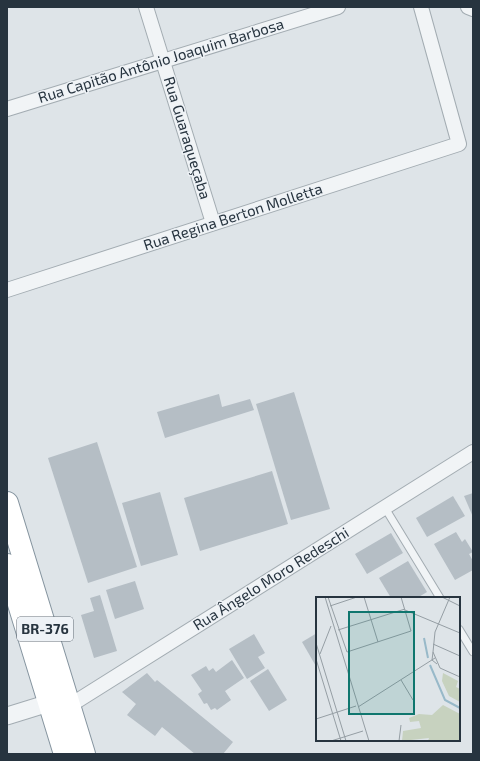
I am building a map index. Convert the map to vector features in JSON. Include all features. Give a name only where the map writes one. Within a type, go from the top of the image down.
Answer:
[{"type":"highway","name":"BR-376","points":[[7,503],[59,704],[65,754]]},
{"type":"highway","name":"BR-376","points":[[7,565],[59,704],[84,754]]},
{"type":"street","name":"Rua Guaraqueçaba","points":[[146,7],[213,223]]},
{"type":"street","name":"Rua Capitão Antônio Joaquim Barbosa","points":[[7,109],[338,7]]},
{"type":"street","name":"Rua Regina Berton Molletta","points":[[7,290],[459,144],[421,7]]},
{"type":"street","points":[[468,7],[473,9]]},
{"type":"street","name":"Rua Ângelo Moro Redeschi","points":[[59,704],[385,508],[473,452]]},
{"type":"street","points":[[7,716],[59,704]]},
{"type":"lane","points":[[385,508],[439,597]]},
{"type":"lane","points":[[460,631],[473,652]]},
{"type":"building","points":[[294,392],[330,509],[291,520],[256,404]]},
{"type":"building","points":[[219,394],[222,407],[250,399],[254,410],[165,438],[157,412]]},
{"type":"building","points":[[97,442],[137,567],[88,583],[48,458]]},
{"type":"building","points":[[272,471],[288,524],[200,551],[184,498]]},
{"type":"building","points":[[160,492],[178,555],[141,566],[122,503]]},
{"type":"building","points":[[473,493],[473,517],[464,496]]},
{"type":"building","points":[[453,496],[465,516],[427,537],[416,518]]},
{"type":"building","points":[[456,532],[462,542],[465,539],[473,552],[469,554],[473,561],[473,570],[455,580],[434,544]]},
{"type":"building","points":[[391,533],[403,553],[367,574],[355,554]]},
{"type":"building","points":[[408,561],[427,592],[419,597],[390,597],[379,578]]},
{"type":"building","points":[[135,581],[144,609],[115,619],[106,590]]},
{"type":"building","points":[[100,595],[117,651],[94,658],[81,615],[94,611],[90,598]]},
{"type":"building","points":[[254,634],[265,653],[258,657],[265,668],[247,679],[229,649]]},
{"type":"building","points":[[316,634],[316,666],[302,642]]},
{"type":"building","points":[[232,660],[244,678],[225,691],[231,700],[217,710],[215,708],[211,710],[207,703],[204,704],[198,694],[202,691],[191,675],[206,666],[209,671],[213,668],[216,672]]},
{"type":"building","points":[[268,669],[287,700],[269,711],[250,681]]},
{"type":"building","points":[[147,673],[155,682],[157,680],[233,742],[223,754],[195,754],[162,727],[155,736],[127,715],[136,704],[122,692]]}]
